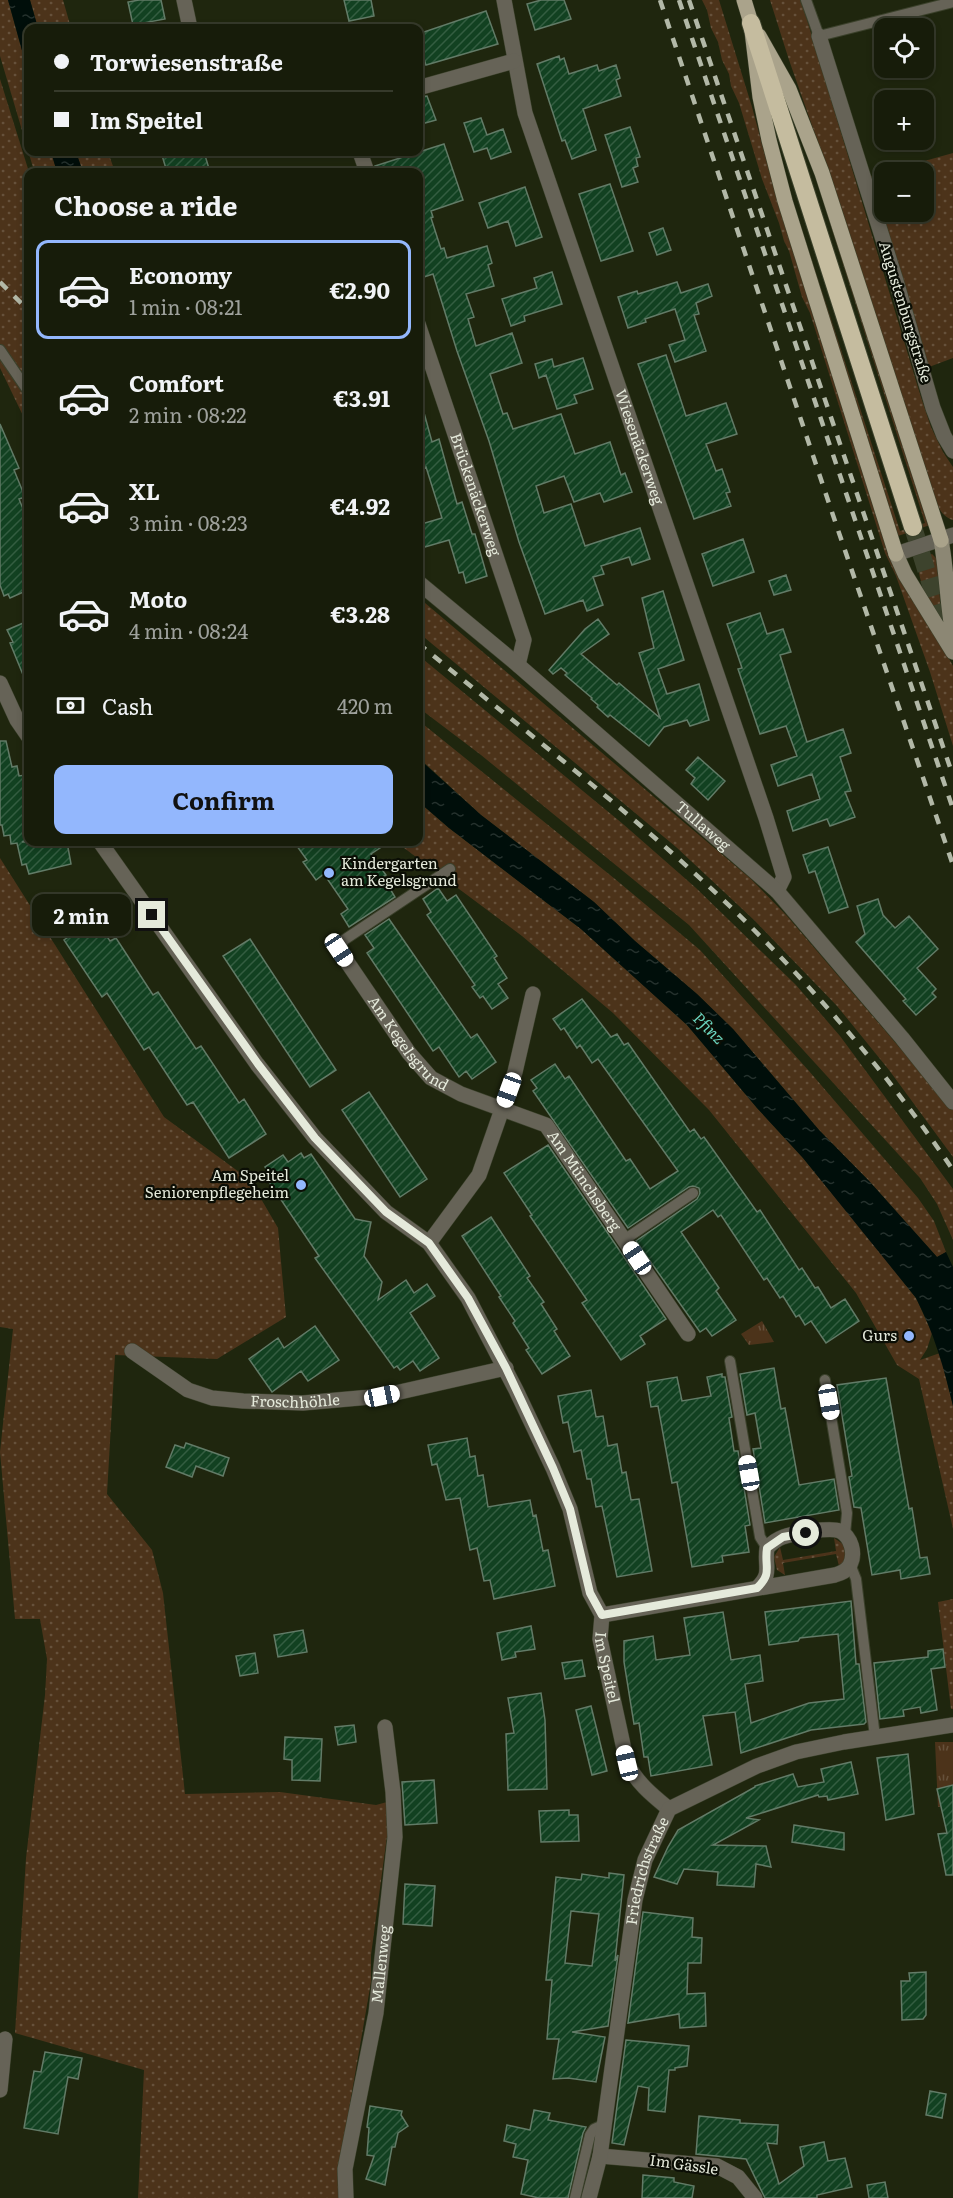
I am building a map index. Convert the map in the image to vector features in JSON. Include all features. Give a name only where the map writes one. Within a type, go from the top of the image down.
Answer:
[{"type":"highway","points":[[751,23],[913,527]]},
{"type":"main road","points":[[744,0],[751,23],[760,97],[785,201],[896,554]]},
{"type":"main road","points":[[751,23],[774,59],[789,89],[822,173],[947,537]]},
{"type":"street","points":[[184,0],[189,24]]},
{"type":"street","name":"Wiesenäckerweg","points":[[504,0],[525,113],[769,828],[784,877],[777,891]]},
{"type":"street","name":"Augustenburgstraße","points":[[819,36],[897,284],[933,408],[944,436],[953,451]]},
{"type":"street","points":[[423,87],[514,61]]},
{"type":"street","name":"Brückenäckerweg","points":[[423,339],[524,640],[518,665]]},
{"type":"street","points":[[953,635],[947,607],[945,562],[947,537],[896,554],[905,574],[953,652]]},
{"type":"street","name":"Tullaweg","points":[[423,586],[518,665],[777,891],[903,1038],[953,1102]]},
{"type":"street","points":[[0,683],[24,730]]},
{"type":"street","name":"Im Speitel","points":[[103,846],[258,1064],[315,1138],[386,1212],[429,1243],[468,1298],[506,1368],[570,1509],[590,1593],[602,1615],[600,1639],[627,1763],[634,1778],[644,1789],[669,1809]]},
{"type":"street","name":"Am Kegelsgrund","points":[[339,950],[409,1053],[431,1078],[461,1094],[502,1108]]},
{"type":"street","points":[[429,1243],[479,1175],[515,1072],[533,994]]},
{"type":"street","name":"Am Münchsberg","points":[[502,1108],[546,1125],[688,1334]]},
{"type":"street","name":"Froschhöhle","points":[[132,1351],[188,1390],[212,1398],[243,1401],[303,1403],[382,1396],[506,1368]]},
{"type":"street","points":[[602,1615],[835,1575],[843,1572],[850,1564],[852,1554],[850,1541],[845,1534],[829,1529],[783,1537],[767,1548],[766,1580],[757,1588]]},
{"type":"street","name":"Friedrichstraße","points":[[589,2198],[600,2156],[605,2124],[635,1900],[645,1860],[669,1809],[757,1766],[796,1752],[953,1725]]},
{"type":"street","name":"Mallenweg","points":[[346,2198],[345,2169],[376,2013],[394,1848],[393,1792],[386,1727]]},
{"type":"street","points":[[0,2090],[5,2039]]},
{"type":"street","name":"Im Gässle","points":[[600,2156],[717,2166],[738,2177],[755,2198]]},
{"type":"lane","name":"Augustenburgstraße","points":[[806,0],[819,36]]},
{"type":"lane","points":[[819,36],[953,2]]},
{"type":"lane","points":[[0,350],[24,385]]},
{"type":"lane","points":[[339,950],[344,940],[450,869]]},
{"type":"lane","points":[[624,1240],[693,1193]]},
{"type":"lane","points":[[730,1362],[760,1537],[767,1548]]},
{"type":"lane","points":[[825,1380],[847,1513],[845,1534]]},
{"type":"lane","points":[[850,1564],[856,1580],[876,1737]]},
{"type":"lane","points":[[575,2198],[590,2135],[594,2128],[605,2124]]},
{"type":"green space","points":[[0,0],[8,0],[24,58],[24,137],[0,56]]},
{"type":"green space","points":[[30,0],[63,0],[70,24],[37,24]]},
{"type":"green space","points":[[702,0],[719,0],[752,107],[778,203],[871,495],[924,612],[953,666],[953,746],[930,672],[896,576],[885,553],[810,313],[802,297],[789,251],[762,179],[739,103]]},
{"type":"green space","points":[[770,0],[801,0],[920,394],[931,427],[953,467],[953,520],[941,512],[931,489],[842,211]]},
{"type":"green space","points":[[0,79],[28,168],[24,168],[24,418],[0,368]]},
{"type":"green space","points":[[953,153],[953,358],[929,367],[885,222],[934,222],[934,162],[921,162]]},
{"type":"green space","points":[[29,156],[52,156],[56,168],[34,168]]},
{"type":"green space","points":[[77,156],[109,156],[114,168],[82,168]]},
{"type":"green space","points":[[814,173],[930,525],[898,536],[790,193],[900,531],[925,523]]},
{"type":"green space","points":[[932,554],[937,564],[941,611],[937,612],[922,585],[919,570],[922,557]]},
{"type":"green space","points":[[423,601],[751,879],[787,916],[953,1110],[953,1157],[889,1070],[837,1006],[754,920],[676,847],[423,636]]},
{"type":"green space","points":[[423,659],[623,824],[696,888],[796,985],[840,1036],[953,1189],[953,1240],[937,1204],[920,1178],[689,925],[481,755],[423,711]]},
{"type":"green space","points":[[423,724],[700,950],[809,1071],[918,1198],[934,1221],[946,1252],[937,1257],[870,1182],[819,1130],[733,1029],[697,994],[594,902],[481,815],[423,762]]},
{"type":"green space","points":[[423,805],[581,929],[687,1025],[757,1108],[803,1158],[916,1298],[932,1333],[927,1349],[920,1360],[940,1353],[953,1406],[953,1529],[919,1379],[897,1365],[856,1293],[709,1110],[613,1013],[522,936],[401,846],[423,846]]},
{"type":"green space","points":[[0,858],[164,1117],[250,1180],[278,1228],[286,1317],[217,1359],[115,1355],[107,1494],[152,1550],[163,1593],[185,1794],[280,1792],[376,1805],[387,1802],[389,1821],[371,1955],[371,1982],[342,2150],[338,2198],[138,2198],[144,2070],[15,2033],[26,1858],[47,1659],[40,1619],[15,1619],[0,1452],[13,1329],[0,1327]]},
{"type":"green space","points":[[762,1321],[774,1342],[749,1345],[741,1334]]},
{"type":"green space","points":[[834,1538],[843,1544],[846,1557],[843,1564],[839,1566],[836,1554],[783,1563],[785,1575],[777,1570],[774,1557],[780,1547],[783,1560],[836,1551]]},
{"type":"green space","points":[[953,1599],[953,1709],[951,1709],[938,1602]]},
{"type":"green space","points":[[935,1742],[953,1742],[953,1804],[938,1807]]},
{"type":"water","points":[[8,0],[30,0],[37,24],[24,24],[24,58]]},
{"type":"water","points":[[52,156],[77,156],[82,168],[56,168]]},
{"type":"water","name":"Pfinz","points":[[423,763],[481,815],[594,902],[697,994],[733,1029],[819,1130],[870,1182],[937,1257],[946,1252],[953,1267],[953,1406],[938,1351],[916,1298],[803,1158],[757,1108],[687,1025],[581,929],[423,805]]},
{"type":"building","points":[[161,0],[165,19],[133,24],[128,2]]},
{"type":"building","points":[[344,0],[371,0],[374,16],[349,21]]},
{"type":"building","points":[[541,0],[564,0],[571,19],[535,30],[527,4]]},
{"type":"building","points":[[486,11],[498,44],[426,65],[423,56],[423,32]]},
{"type":"building","points":[[559,56],[560,60],[564,58],[569,74],[597,65],[599,71],[616,65],[620,78],[616,80],[621,96],[583,109],[596,150],[572,159],[565,140],[562,141],[537,64]]},
{"type":"building","points":[[423,96],[427,96],[436,120],[423,124]]},
{"type":"building","points":[[481,118],[487,135],[503,129],[511,152],[491,159],[487,148],[474,152],[464,123]]},
{"type":"building","points":[[630,127],[640,157],[636,158],[638,166],[633,168],[638,182],[622,187],[605,135]]},
{"type":"building","points":[[444,144],[463,200],[431,211],[441,249],[444,248],[447,258],[487,246],[492,263],[488,265],[494,286],[466,294],[474,317],[468,319],[476,346],[512,333],[522,363],[490,374],[503,414],[507,413],[513,429],[561,414],[575,454],[610,442],[621,475],[625,473],[632,492],[604,502],[600,493],[574,502],[564,476],[536,486],[544,513],[571,504],[585,546],[640,528],[650,559],[632,565],[629,557],[601,566],[604,574],[593,577],[603,605],[587,611],[583,600],[545,614],[519,542],[489,441],[433,274],[423,277],[423,168],[376,168],[375,166],[406,156],[423,156],[423,151]]},
{"type":"building","points":[[162,156],[205,156],[209,168],[166,168]]},
{"type":"building","points":[[610,184],[633,251],[601,261],[579,194]]},
{"type":"building","points":[[525,187],[542,237],[516,246],[508,221],[488,228],[479,203]]},
{"type":"building","points":[[663,228],[671,250],[657,255],[649,233]]},
{"type":"building","points":[[552,272],[562,304],[524,316],[525,321],[511,326],[502,299],[537,288],[534,278]]},
{"type":"building","points":[[677,282],[681,293],[708,284],[712,296],[696,303],[699,314],[694,315],[706,351],[675,362],[669,345],[685,340],[675,309],[645,319],[646,322],[628,328],[618,297],[637,291],[638,294]]},
{"type":"building","points":[[666,355],[686,416],[726,403],[737,434],[706,444],[716,471],[722,469],[730,492],[726,493],[731,506],[694,519],[638,364]]},
{"type":"building","points":[[583,358],[593,389],[574,395],[577,403],[557,409],[546,375],[539,378],[535,364],[552,359],[554,367]]},
{"type":"building","points":[[423,409],[432,442],[439,439],[457,504],[462,502],[472,534],[475,534],[487,576],[466,583],[463,572],[459,573],[449,540],[423,548],[423,524],[442,518],[426,467],[423,468]]},
{"type":"building","points":[[0,424],[19,468],[14,470],[24,495],[24,497],[19,499],[24,511],[24,592],[10,598],[8,594],[4,596],[0,585]]},
{"type":"building","points":[[743,539],[754,572],[713,586],[702,554]]},
{"type":"building","points":[[786,575],[791,590],[774,595],[769,581]]},
{"type":"building","points":[[663,591],[684,660],[658,669],[667,694],[699,684],[709,720],[690,726],[687,720],[664,727],[649,746],[610,715],[608,717],[597,707],[598,705],[592,698],[565,675],[567,673],[561,668],[553,674],[549,670],[585,629],[598,619],[609,634],[581,654],[660,718],[639,653],[654,648],[642,598]]},
{"type":"building","points":[[760,613],[767,634],[783,629],[791,652],[780,655],[807,742],[843,729],[851,753],[840,757],[851,791],[845,792],[855,817],[830,826],[827,819],[793,831],[787,811],[820,799],[812,774],[778,786],[771,765],[797,756],[786,726],[760,734],[738,669],[742,668],[727,624]]},
{"type":"building","points":[[24,623],[24,677],[10,643],[13,642],[7,630]]},
{"type":"building","points":[[0,741],[6,741],[12,767],[17,766],[19,776],[24,775],[24,841],[22,842],[24,846],[68,846],[71,864],[29,874],[26,864],[22,865],[17,843],[11,844],[10,835],[4,836],[2,825],[0,825]]},
{"type":"building","points":[[698,757],[725,781],[708,800],[691,784],[695,778],[686,770]]},
{"type":"building","points":[[297,846],[383,846],[371,854],[386,875],[383,877],[395,897],[349,927],[341,914],[348,909],[324,874],[316,880],[303,862],[307,860]]},
{"type":"building","points":[[828,847],[848,907],[829,913],[815,871],[809,873],[803,855]]},
{"type":"building","points":[[438,888],[447,901],[456,895],[497,956],[494,958],[507,978],[498,984],[508,998],[492,1009],[483,996],[480,998],[472,987],[475,985],[427,915],[431,912],[423,899]]},
{"type":"building","points":[[878,899],[883,915],[895,928],[909,916],[938,949],[917,968],[936,989],[932,993],[936,997],[916,1015],[903,1001],[906,999],[856,942],[865,934],[857,906]]},
{"type":"building","points":[[95,919],[110,941],[116,938],[153,995],[158,992],[196,1049],[201,1046],[239,1103],[244,1099],[266,1134],[229,1158],[193,1102],[187,1105],[149,1047],[144,1050],[107,993],[102,997],[64,940]]},
{"type":"building","points":[[389,919],[471,1038],[477,1034],[496,1062],[472,1079],[466,1071],[459,1077],[439,1047],[433,1051],[367,953],[374,948],[365,935]]},
{"type":"building","points":[[250,939],[336,1070],[310,1087],[223,956]]},
{"type":"building","points":[[582,999],[611,1037],[617,1034],[624,1045],[628,1043],[690,1132],[694,1129],[701,1139],[704,1137],[757,1212],[760,1210],[799,1270],[802,1268],[815,1288],[818,1287],[831,1308],[845,1299],[859,1321],[826,1343],[811,1321],[805,1325],[799,1315],[796,1317],[783,1296],[780,1298],[767,1278],[764,1280],[721,1215],[718,1217],[713,1210],[681,1232],[719,1288],[716,1291],[736,1320],[712,1336],[706,1328],[700,1332],[636,1241],[697,1199],[700,1193],[699,1188],[689,1187],[628,1228],[533,1091],[537,1088],[531,1080],[555,1064],[565,1079],[569,1076],[626,1161],[630,1159],[650,1189],[678,1171],[598,1059],[592,1063],[580,1045],[577,1048],[564,1028],[561,1030],[553,1019]]},
{"type":"building","points":[[369,1092],[427,1179],[400,1197],[342,1110]]},
{"type":"building","points":[[548,1145],[666,1319],[640,1336],[645,1344],[621,1360],[582,1303],[587,1300],[504,1173]]},
{"type":"building","points":[[301,1153],[304,1158],[311,1154],[355,1219],[371,1222],[364,1256],[382,1282],[378,1300],[406,1280],[414,1293],[427,1284],[435,1296],[410,1313],[439,1358],[420,1371],[413,1361],[400,1370],[397,1366],[394,1368],[315,1258],[319,1256],[265,1176],[269,1173],[265,1167],[283,1155],[288,1162]]},
{"type":"building","points":[[491,1217],[530,1276],[527,1278],[544,1302],[541,1304],[557,1329],[554,1331],[570,1356],[542,1374],[526,1350],[529,1348],[499,1297],[501,1296],[462,1236]]},
{"type":"building","points":[[315,1326],[339,1360],[308,1381],[301,1371],[272,1392],[249,1359],[278,1338],[284,1348]]},
{"type":"building","points":[[774,1368],[781,1409],[785,1408],[799,1485],[834,1479],[839,1510],[765,1523],[753,1449],[761,1448],[755,1413],[747,1415],[740,1374]]},
{"type":"building","points":[[722,1374],[722,1377],[725,1377],[732,1417],[729,1418],[734,1451],[738,1451],[750,1525],[745,1526],[749,1552],[722,1556],[723,1562],[692,1567],[677,1482],[672,1483],[658,1406],[651,1407],[647,1382],[677,1377],[682,1401],[711,1396],[707,1377]]},
{"type":"building","points":[[886,1378],[920,1558],[927,1557],[930,1574],[901,1579],[900,1570],[872,1575],[861,1508],[854,1507],[849,1477],[852,1476],[837,1385]]},
{"type":"building","points":[[591,1390],[596,1417],[603,1416],[608,1446],[617,1444],[622,1473],[626,1472],[631,1500],[639,1499],[652,1571],[617,1577],[602,1506],[596,1507],[591,1479],[587,1479],[581,1450],[574,1452],[568,1422],[563,1423],[558,1396]]},
{"type":"building","points":[[467,1438],[470,1457],[475,1456],[478,1476],[483,1475],[488,1507],[530,1500],[533,1516],[536,1515],[543,1551],[548,1550],[555,1586],[494,1599],[490,1580],[484,1581],[477,1548],[470,1550],[460,1498],[446,1500],[437,1464],[432,1465],[428,1445]]},
{"type":"building","points":[[186,1443],[229,1458],[223,1476],[196,1466],[192,1477],[166,1467],[175,1445],[184,1448]]},
{"type":"building","points":[[851,1601],[856,1664],[859,1664],[866,1722],[864,1724],[811,1730],[741,1753],[735,1712],[703,1716],[712,1765],[651,1776],[648,1757],[644,1757],[639,1723],[634,1724],[624,1662],[624,1641],[653,1636],[656,1660],[690,1655],[684,1618],[723,1612],[731,1660],[760,1655],[763,1681],[745,1684],[751,1723],[809,1703],[844,1699],[838,1634],[800,1638],[798,1641],[769,1645],[765,1612]]},
{"type":"building","points":[[531,1626],[535,1649],[515,1652],[516,1657],[502,1660],[497,1633]]},
{"type":"building","points":[[303,1630],[307,1652],[278,1657],[274,1635]]},
{"type":"building","points":[[943,1649],[945,1667],[931,1669],[937,1710],[921,1713],[920,1707],[903,1710],[904,1716],[880,1719],[874,1663],[928,1657],[928,1651]]},
{"type":"building","points":[[255,1653],[258,1673],[240,1676],[236,1656]]},
{"type":"building","points":[[582,1660],[585,1676],[565,1679],[562,1663]]},
{"type":"building","points":[[541,1693],[545,1720],[547,1789],[508,1790],[506,1734],[514,1733],[508,1698]]},
{"type":"building","points":[[591,1706],[607,1771],[592,1775],[576,1710]]},
{"type":"building","points":[[354,1725],[356,1742],[338,1745],[335,1727]]},
{"type":"building","points":[[285,1737],[322,1739],[320,1781],[292,1780],[292,1760],[284,1759]]},
{"type":"building","points":[[908,1754],[914,1814],[886,1820],[877,1758]]},
{"type":"building","points":[[851,1762],[858,1794],[828,1800],[827,1796],[819,1797],[818,1795],[746,1818],[759,1820],[713,1845],[766,1846],[771,1867],[756,1864],[754,1887],[717,1885],[718,1872],[684,1869],[677,1884],[654,1877],[678,1830],[755,1786],[793,1774],[798,1787],[824,1782],[821,1769]]},
{"type":"building","points":[[434,1780],[437,1823],[405,1825],[402,1782]]},
{"type":"building","points":[[953,1785],[953,1875],[946,1875],[938,1834],[947,1833],[937,1789]]},
{"type":"building","points":[[569,1810],[569,1815],[578,1815],[579,1841],[541,1842],[539,1811]]},
{"type":"building","points":[[794,1825],[844,1833],[844,1850],[792,1842]]},
{"type":"building","points":[[609,1873],[624,1875],[615,1961],[618,1955],[608,2026],[572,2032],[605,2037],[596,2082],[568,2078],[553,2079],[559,2039],[547,2039],[552,1980],[546,1980],[556,1877],[581,1880],[582,1874],[609,1878]],"holes":[[[571,1911],[599,1914],[592,1966],[565,1963]]]},
{"type":"building","points":[[405,1884],[435,1886],[432,1926],[403,1924]]},
{"type":"building","points":[[643,1912],[693,1918],[692,1937],[702,1938],[701,1963],[688,1963],[687,1994],[705,1993],[706,2026],[680,2028],[679,2014],[628,2023]]},
{"type":"building","points":[[926,1972],[926,2015],[923,2019],[902,2020],[901,1981],[910,1981],[909,1973]]},
{"type":"building","points":[[626,2040],[689,2046],[687,2066],[669,2070],[665,2112],[648,2110],[649,2088],[638,2086],[624,2145],[612,2143]]},
{"type":"building","points":[[45,2052],[82,2058],[78,2079],[68,2077],[58,2134],[24,2128],[34,2071],[41,2072]]},
{"type":"building","points":[[930,2091],[946,2094],[942,2118],[926,2115]]},
{"type":"building","points":[[370,2106],[402,2111],[401,2115],[408,2126],[398,2133],[395,2147],[392,2147],[385,2185],[366,2179],[374,2156],[367,2155]]},
{"type":"building","points":[[534,2110],[550,2113],[548,2120],[586,2127],[568,2198],[539,2198],[521,2194],[528,2160],[513,2157],[516,2144],[504,2141],[507,2125],[530,2130]]},
{"type":"building","points":[[699,2116],[740,2120],[740,2123],[778,2125],[777,2144],[767,2143],[779,2184],[804,2166],[800,2147],[824,2142],[828,2161],[845,2158],[852,2187],[817,2195],[817,2198],[765,2198],[746,2159],[696,2154]]},
{"type":"building","points":[[643,2175],[674,2178],[674,2182],[694,2186],[692,2198],[642,2198]]},
{"type":"building","points":[[885,2182],[888,2198],[869,2198],[867,2185]]},
{"type":"tunnel","points":[[913,527],[948,640]]},
{"type":"railway","points":[[660,0],[953,865]]},
{"type":"railway","points":[[679,0],[953,809]]},
{"type":"railway","points":[[689,0],[953,776]]},
{"type":"railway","points":[[0,282],[24,306]]},
{"type":"railway","points":[[423,647],[627,814],[747,923],[856,1041],[906,1104],[953,1170]]},
{"type":"place","name":"Kindergarten am Kegelsgrund","points":[[329,873]]},
{"type":"place","name":"Am Speitel Seniorenpflegeheim","points":[[301,1185]]},
{"type":"place","name":"Gurs","points":[[909,1336]]},
{"type":"route","points":[[152,915],[258,1064],[315,1138],[386,1212],[429,1243],[468,1298],[506,1368],[553,1468],[570,1509],[590,1593],[602,1615],[757,1588],[766,1580],[768,1572],[767,1548],[783,1537],[806,1533]]}]
